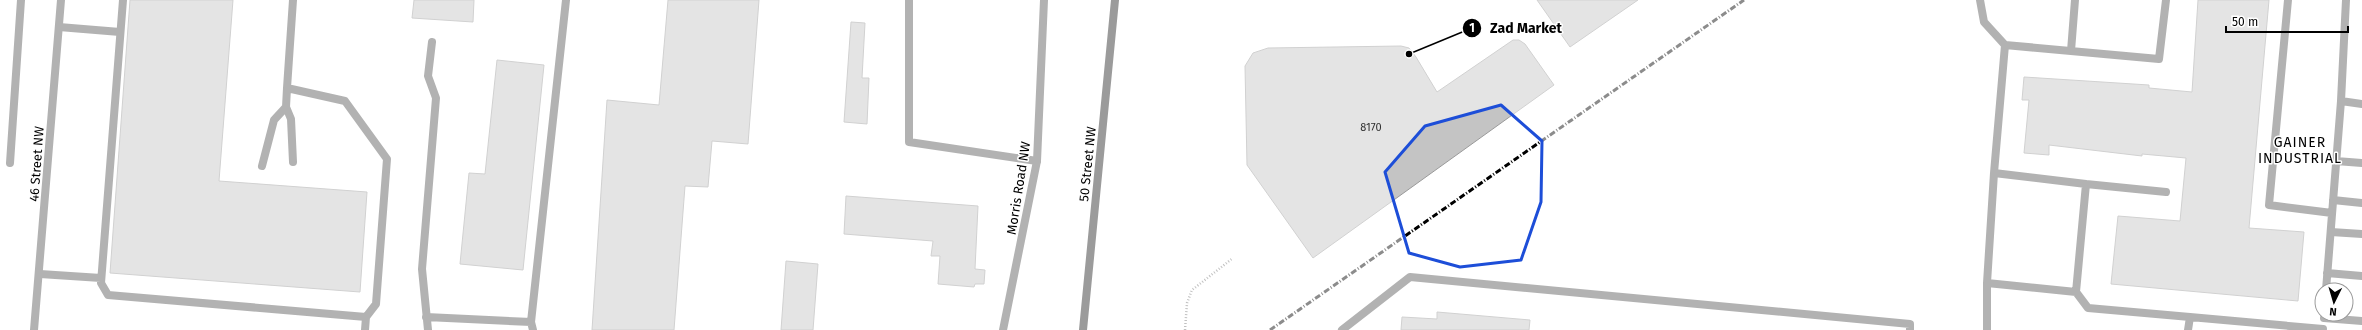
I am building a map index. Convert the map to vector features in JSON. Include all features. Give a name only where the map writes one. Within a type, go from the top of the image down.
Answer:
[{"type":"main road","name":"50 Street NW","points":[[1083,330],[1115,0]]},
{"type":"street","points":[[10,163],[21,0]]},
{"type":"street","name":"46 Street NW","points":[[34,330],[40,274],[61,0]]},
{"type":"street","points":[[122,0],[101,278],[101,283],[108,295],[366,317]]},
{"type":"street","points":[[293,0],[286,107],[291,119],[293,162]]},
{"type":"street","points":[[426,317],[532,326],[566,0]]},
{"type":"street","points":[[910,0],[909,142],[1037,160]]},
{"type":"street","name":"Morris Road NW","points":[[1003,330],[1037,160],[1044,0]]},
{"type":"street","points":[[1980,0],[1984,22],[2005,44],[2159,59],[2166,0]]},
{"type":"street","points":[[2071,51],[2076,0]]},
{"type":"street","points":[[2288,0],[2269,206],[2332,213]]},
{"type":"street","points":[[2326,282],[2341,101],[2346,0]]},
{"type":"street","points":[[59,27],[120,32]]},
{"type":"street","points":[[428,330],[422,269],[436,98],[428,76],[432,42]]},
{"type":"street","points":[[1987,330],[1987,283],[1994,173],[2005,44]]},
{"type":"street","points":[[287,88],[345,101],[387,159],[376,304],[366,317],[365,330]]},
{"type":"street","points":[[2341,101],[2362,104]]},
{"type":"street","points":[[262,166],[274,120],[286,107]]},
{"type":"street","points":[[2336,160],[2362,164]]},
{"type":"street","points":[[1994,173],[2166,192]]},
{"type":"street","points":[[2086,184],[2076,292],[2088,308],[2323,329]]},
{"type":"street","points":[[2333,200],[2362,203]]},
{"type":"street","points":[[2331,232],[2362,234]]},
{"type":"street","points":[[2327,273],[2362,276]]},
{"type":"street","points":[[40,274],[101,278]]},
{"type":"street","points":[[1342,330],[1410,277],[1910,324],[1910,330]]},
{"type":"street","points":[[1987,283],[2076,292]]},
{"type":"street","points":[[2188,330],[2190,316]]},
{"type":"path","points":[[1185,330],[1187,303],[1192,290],[1233,258]]},
{"type":"highlighted area","points":[[1501,105],[1542,141],[1541,202],[1521,260],[1460,267],[1409,253],[1385,172],[1425,126]]},
{"type":"building","points":[[130,0],[233,0],[219,181],[367,192],[360,292],[110,273]]},
{"type":"building","points":[[414,0],[474,0],[473,22],[412,18]]},
{"type":"building","points":[[668,0],[759,0],[748,144],[712,141],[708,187],[685,186],[674,330],[592,330],[607,100],[659,105]]},
{"type":"building","points":[[1537,0],[1638,0],[1570,47]]},
{"type":"building","points":[[2198,0],[2269,0],[2249,228],[2304,232],[2298,301],[2111,284],[2118,216],[2180,221],[2186,158],[2142,154],[2142,156],[2049,145],[2049,155],[2024,153],[2029,100],[2022,100],[2024,77],[2149,85],[2149,88],[2192,92]]},
{"type":"building","points":[[851,22],[865,23],[862,78],[869,78],[867,124],[844,122]]},
{"type":"building","points":[[1513,40],[1519,40],[1525,44],[1554,85],[1313,258],[1247,165],[1245,66],[1253,53],[1268,48],[1401,46],[1409,48],[1437,92]]},
{"type":"building","points":[[497,60],[544,65],[523,270],[460,264],[469,173],[485,174]]},
{"type":"building","points":[[846,196],[978,206],[975,269],[985,270],[984,284],[975,284],[974,287],[938,284],[940,256],[931,256],[933,241],[844,234]]},
{"type":"building","points":[[786,261],[818,264],[813,330],[781,330]]},
{"type":"building","points":[[1437,312],[1530,320],[1529,330],[1401,330],[1402,317],[1437,319]]},
{"type":"railway","points":[[1270,330],[1744,0]]},
{"type":"place","name":"Zad Market","points":[[1409,54]]},
{"type":"district","name":"GAINER INDUSTRIAL","points":[[2300,150]]}]
